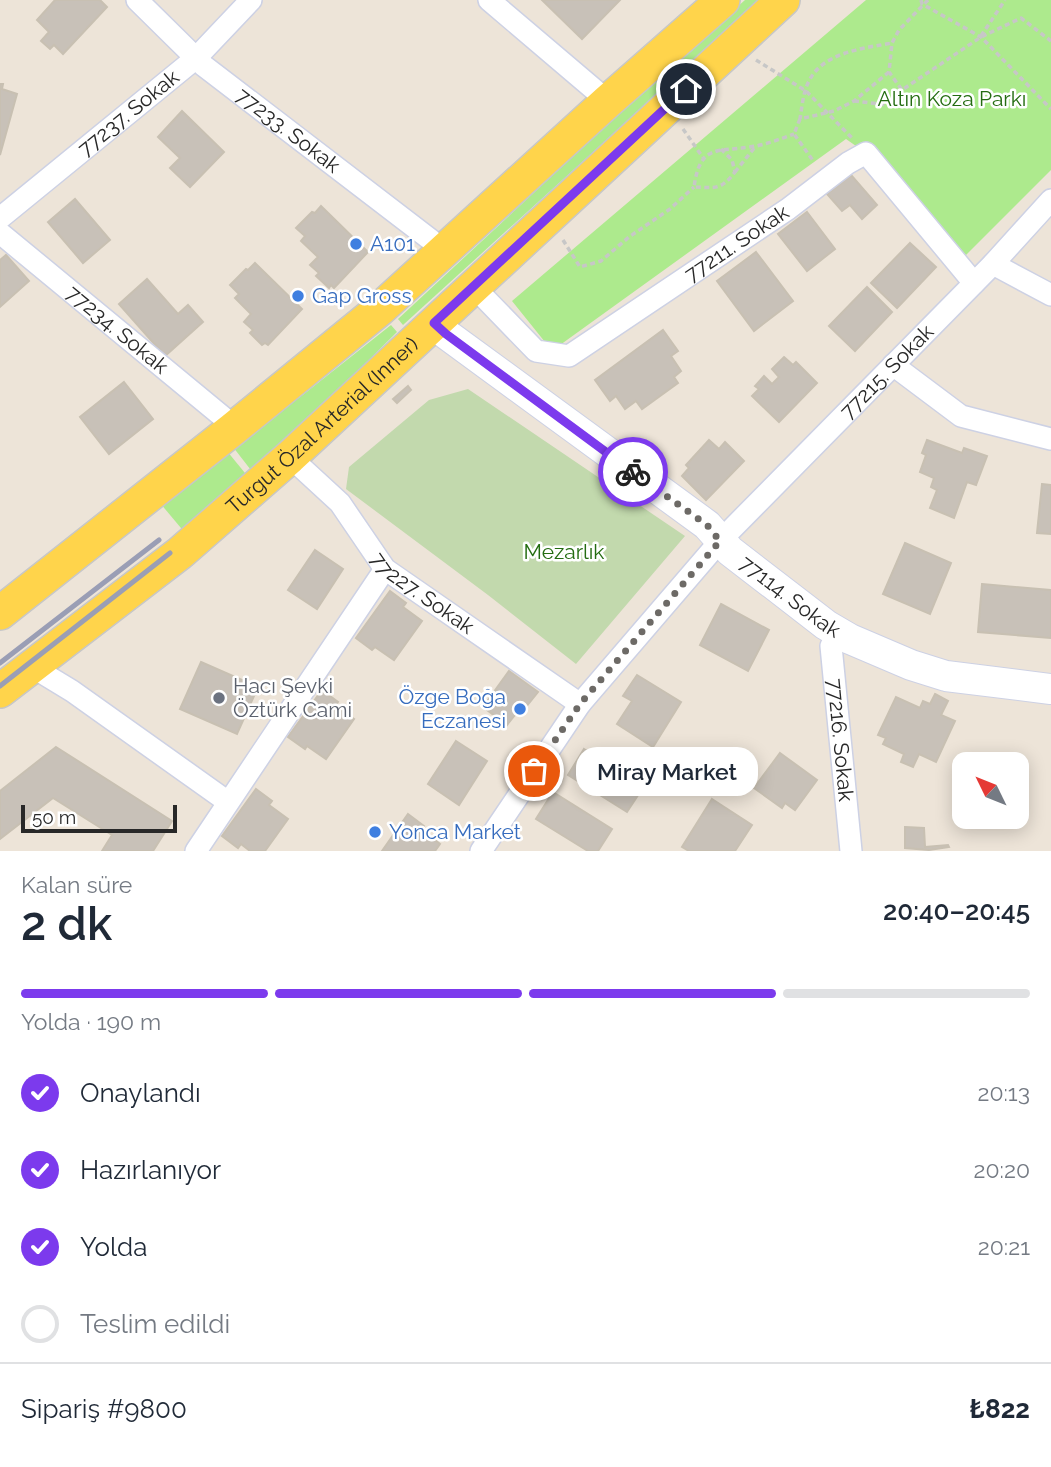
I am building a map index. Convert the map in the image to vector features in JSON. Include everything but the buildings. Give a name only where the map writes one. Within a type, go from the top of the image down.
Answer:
[{"type":"main road","points":[[0,613],[380,309],[723,0]]},
{"type":"main road","name":"Turgut Özal Arterial (Inner)","points":[[0,691],[180,553],[290,457],[783,0]]},
{"type":"main road","name":"77114. Sokak","points":[[434,323],[707,525],[742,561],[838,632],[911,665],[946,676],[1051,689]]},
{"type":"street","name":"77233. Sokak","points":[[137,0],[204,66],[431,240],[442,253]]},
{"type":"street","name":"77237. Sokak","points":[[0,218],[196,58],[251,0]]},
{"type":"street","points":[[489,0],[607,102]]},
{"type":"street","points":[[866,153],[974,283]]},
{"type":"street","name":"77211. Sokak","points":[[473,286],[536,351],[569,356],[789,209],[848,163],[866,153]]},
{"type":"street","name":"77215. Sokak","points":[[481,851],[580,704],[720,541],[993,264],[1051,200]]},
{"type":"street","name":"77234. Sokak","points":[[0,233],[223,417],[233,429]]},
{"type":"street","points":[[993,264],[1051,295]]},
{"type":"street","points":[[893,365],[961,416],[1051,439]]},
{"type":"street","name":"77227. Sokak","points":[[290,457],[340,503],[385,569],[580,704]]},
{"type":"street","points":[[196,851],[385,569]]},
{"type":"street","name":"77216. Sokak","points":[[838,632],[831,646],[850,851]]},
{"type":"street","points":[[35,664],[44,674],[72,691],[228,803]]},
{"type":"path","points":[[902,90],[889,72],[892,43],[922,2],[928,0]]},
{"type":"path","points":[[981,37],[1005,0]]},
{"type":"path","points":[[922,2],[981,37],[1051,109]]},
{"type":"path","points":[[854,101],[889,105],[902,90],[981,37],[1021,18],[1051,41]]},
{"type":"path","points":[[794,134],[809,80],[821,66],[848,51],[892,43]]},
{"type":"path","points":[[751,57],[806,91],[866,153]]},
{"type":"path","points":[[800,119],[834,111],[854,101],[889,72]]},
{"type":"path","points":[[678,123],[704,159]]},
{"type":"path","points":[[563,239],[580,267],[601,261],[629,237],[670,209],[694,187],[696,173],[711,153],[720,149],[756,146],[794,134]]},
{"type":"path","points":[[794,134],[827,180]]},
{"type":"path","points":[[694,187],[712,188],[725,185],[756,146]]},
{"type":"path","points":[[720,149],[732,160],[735,172]]},
{"type":"green space","points":[[745,0],[760,0],[403,325],[398,319]]},
{"type":"green space","name":"Altın Koza Parkı","points":[[866,0],[1051,0],[1051,170],[964,257],[866,153],[846,139],[560,345],[545,342],[512,301]]},
{"type":"green space","points":[[391,325],[397,332],[254,474],[233,447]]},
{"type":"green space","name":"Mezarlık","points":[[468,389],[685,536],[576,664],[346,489],[349,467],[429,400]]},
{"type":"green space","points":[[227,451],[249,478],[186,534],[160,503]]},
{"type":"railway","points":[[0,663],[159,540]]},
{"type":"railway","points":[[0,686],[170,553]]},
{"type":"way so far","points":[[534,771],[580,704],[720,541],[707,525],[633,472]]},
{"type":"place","name":"A101","points":[[356,244]]},
{"type":"place","name":"Gap Gross","points":[[298,296]]},
{"type":"place","name":"Hacı Şevki Öztürk Cami","points":[[219,698]]},
{"type":"place","name":"Özge Boğa Eczanesi","points":[[520,709]]},
{"type":"place","name":"Miray Market","points":[[534,771]]},
{"type":"place","name":"Yonca Market","points":[[375,832]]},
{"type":"route","points":[[633,472],[434,323],[686,89]]}]
